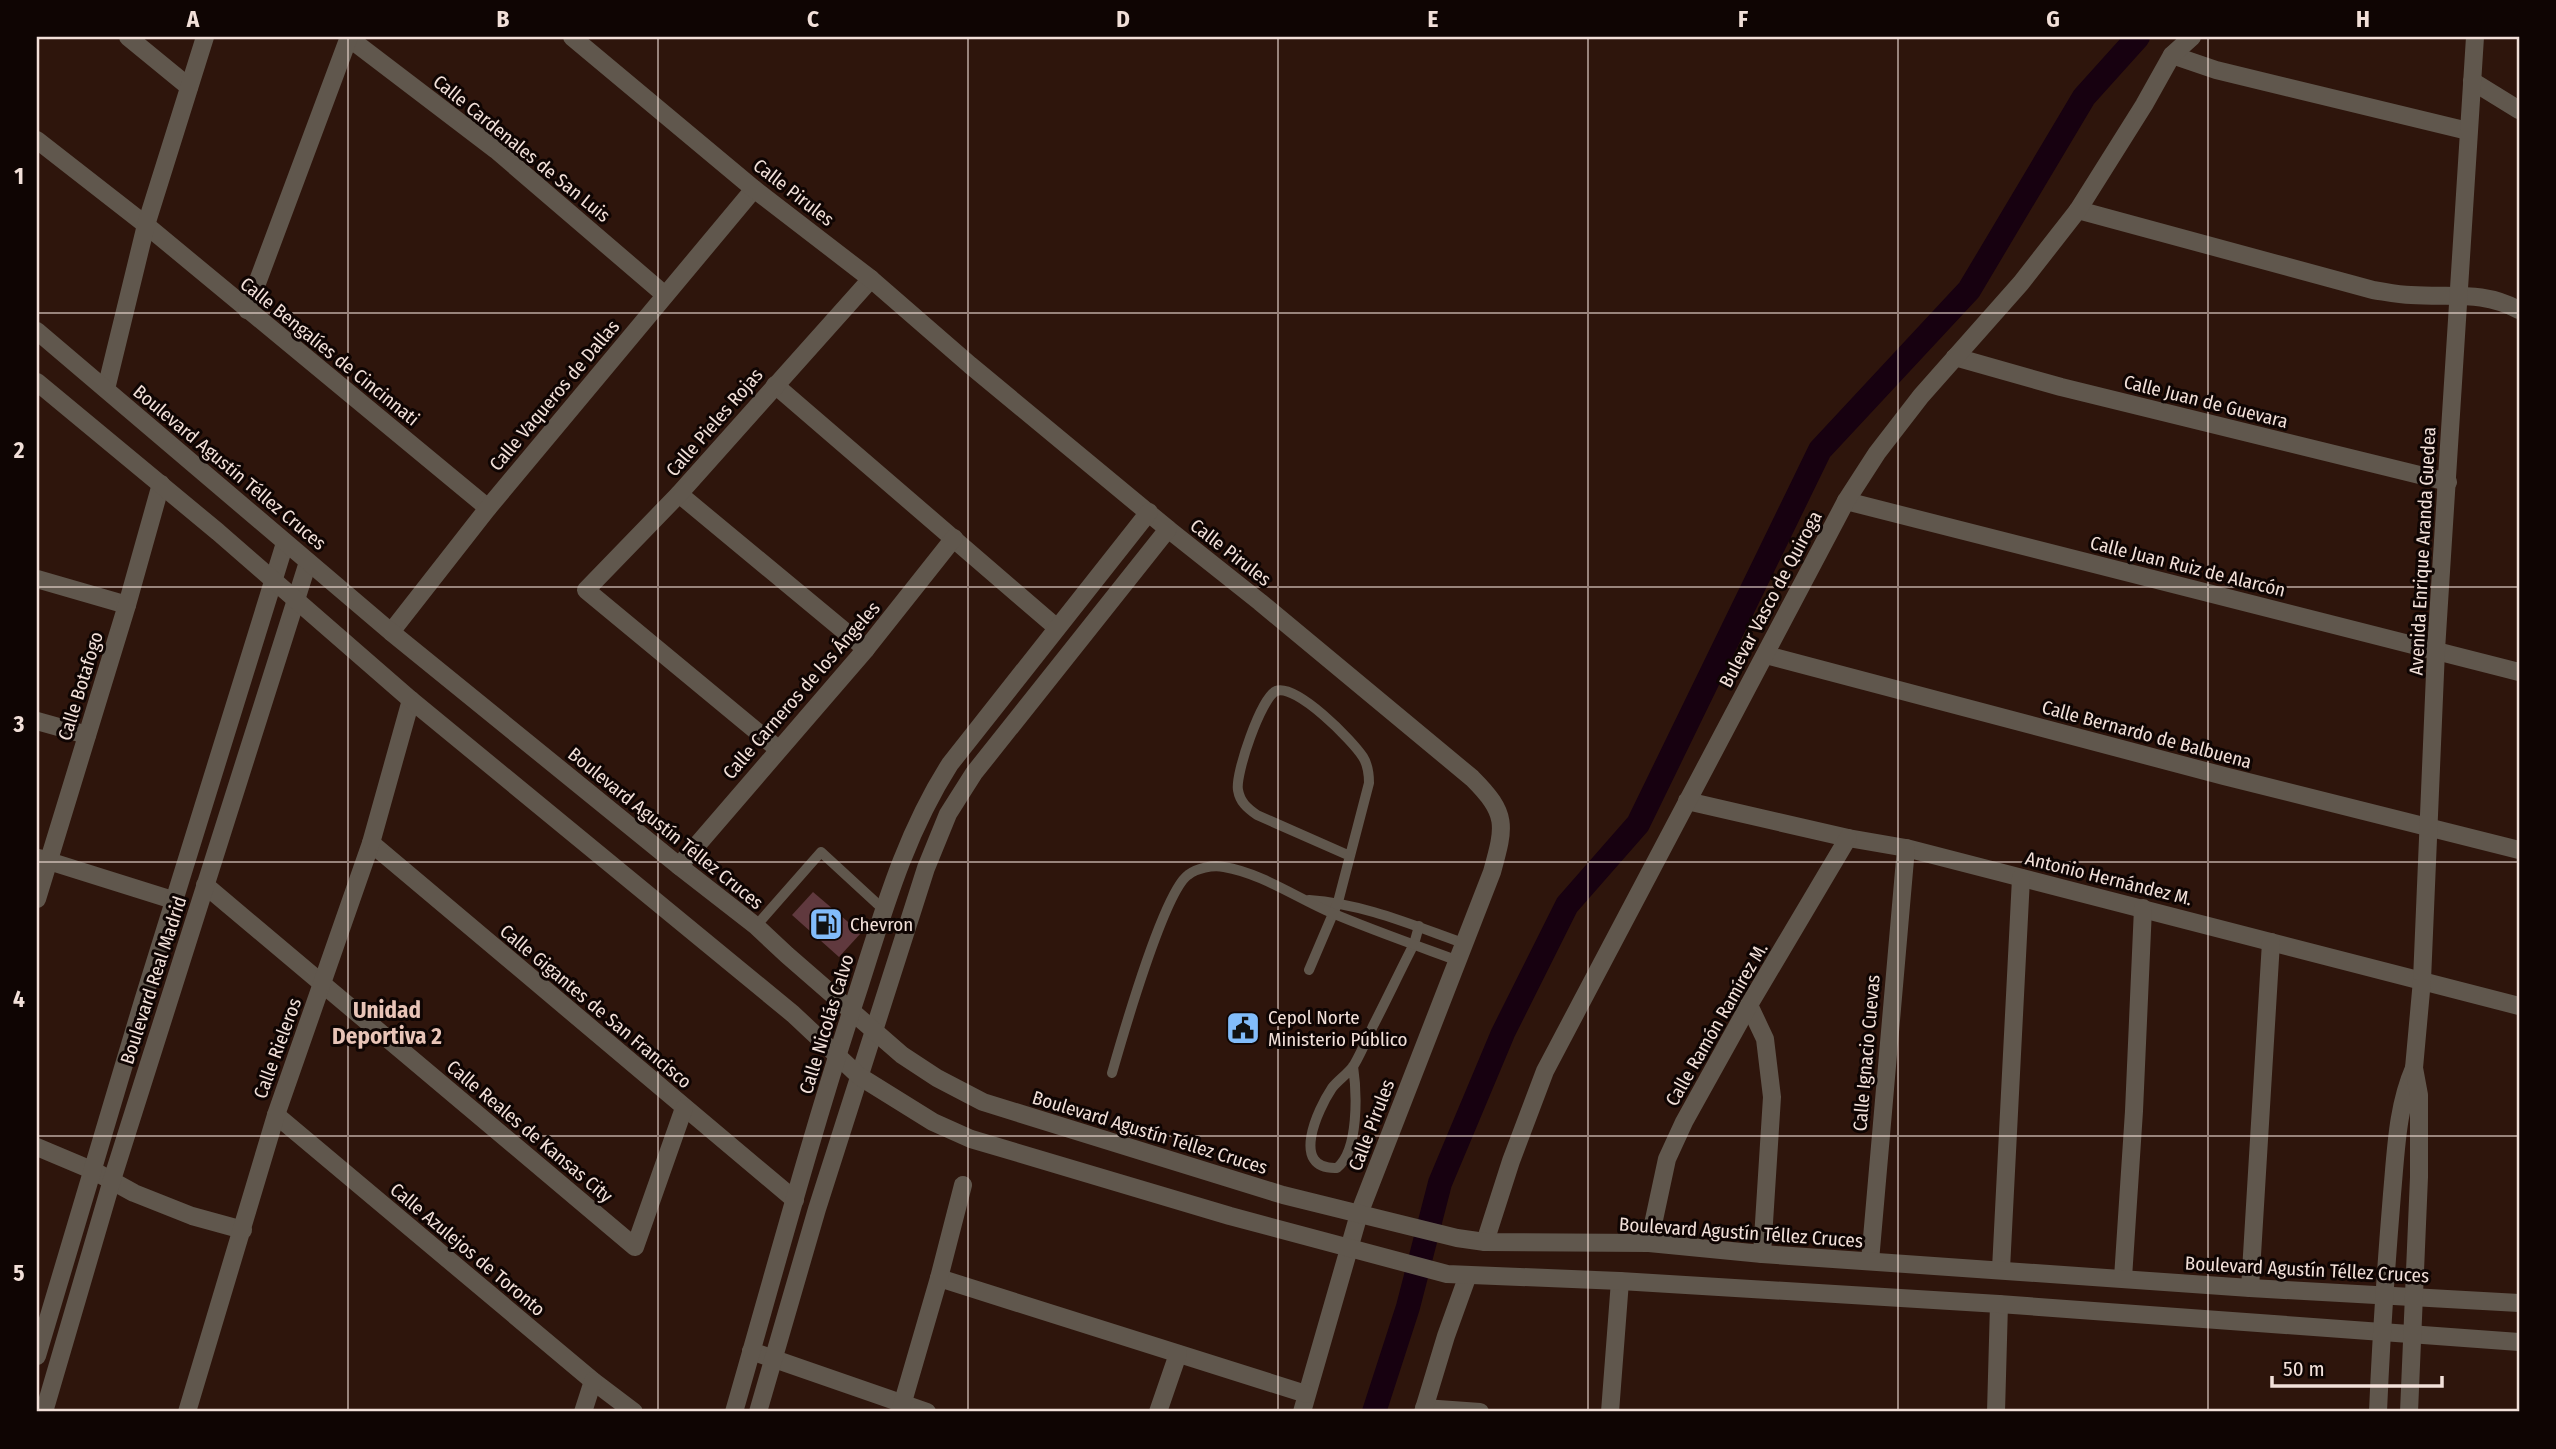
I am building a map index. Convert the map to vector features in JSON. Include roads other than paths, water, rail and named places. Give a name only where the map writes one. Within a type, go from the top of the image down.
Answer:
[{"type":"street","points":[[128,37],[189,87]]},
{"type":"street","points":[[106,389],[146,225],[205,37]]},
{"type":"street","points":[[247,310],[349,37]]},
{"type":"street","name":"Calle Cardenales de San Luis","points":[[349,37],[496,150],[665,295]]},
{"type":"street","name":"Calle Pirules","points":[[572,37],[754,189],[871,279],[970,365],[1260,602],[1487,793],[1497,808],[1502,822],[1501,839],[1492,872],[1359,1214],[1302,1412]]},
{"type":"street","name":"Bulevar Vasco de Quiroga","points":[[1485,1242],[1511,1161],[1545,1071],[1846,501],[1877,453],[1955,357],[2021,283],[2078,210],[2172,55],[2192,37]]},
{"type":"street","name":"Avenida Enrique Aranda Guedea","points":[[2409,1412],[2419,1177],[2418,1095],[2414,1068],[2422,980],[2431,826],[2436,650],[2475,37]]},
{"type":"street","points":[[2172,55],[2216,70],[2468,131]]},
{"type":"street","points":[[2472,81],[2519,110]]},
{"type":"street","name":"Calle Bengalíes de Cincinnati","points":[[37,140],[146,225],[488,508]]},
{"type":"street","name":"Calle Vaqueros de Dallas","points":[[391,632],[488,508],[754,189]]},
{"type":"street","points":[[2078,210],[2373,290],[2409,295],[2476,295],[2519,310]]},
{"type":"street","name":"Calle Pieles Rojas","points":[[778,749],[586,590],[679,494],[871,279]]},
{"type":"street","name":"Boulevard Agustín Téllez Cruces","points":[[37,331],[391,632],[756,926],[902,1055],[937,1078],[983,1102],[1283,1195],[1457,1238],[1485,1242],[1649,1243],[1762,1254],[2250,1288],[2519,1303]]},
{"type":"street","name":"Calle Juan de Guevara","points":[[1955,357],[2074,390],[2448,482]]},
{"type":"street","points":[[37,382],[161,484],[411,699],[793,1014],[859,1076],[922,1116],[971,1139],[1230,1216],[1447,1274],[1620,1281],[1998,1304],[2519,1342]]},
{"type":"street","points":[[775,385],[1056,627]]},
{"type":"street","name":"Calle Botafogo","points":[[37,898],[42,859],[87,735],[161,484]]},
{"type":"street","points":[[679,494],[866,649]]},
{"type":"street","name":"Calle Juan Ruiz de Alarcón","points":[[1846,501],[2519,672]]},
{"type":"street","name":"Calle Nicolás Calvo","points":[[734,1412],[837,1056],[907,843],[928,798],[950,764],[1149,512]]},
{"type":"street","points":[[758,1412],[859,1076],[926,869],[948,814],[974,773],[1168,529]]},
{"type":"street","name":"Calle Carneros de los Ángeles","points":[[679,866],[866,649],[954,538]]},
{"type":"street","name":"Boulevard Real Madrid","points":[[37,1356],[143,1001],[285,543]]},
{"type":"street","name":"Boulevard Real Madrid","points":[[44,1412],[112,1181],[308,562]]},
{"type":"street","points":[[37,579],[127,605]]},
{"type":"street","name":"Calle Bernardo de Balbuena","points":[[1766,655],[2224,776],[2519,850]]},
{"type":"street","name":"Calle Rieleros","points":[[187,1412],[276,1115],[371,843],[411,699]]},
{"type":"street","points":[[37,721],[87,735]]},
{"type":"street","name":"Antonio Hernández M.","points":[[1687,801],[1848,838],[1906,848],[2519,1006]]},
{"type":"street","name":"Calle Ramón Ramírez M.","points":[[1649,1243],[1667,1159],[1684,1122],[1749,1005],[1848,838]]},
{"type":"street","name":"Calle Gigantes de San Francisco","points":[[371,843],[794,1200]]},
{"type":"street","name":"Calle Ignacio Cuevas","points":[[1870,1261],[1906,848]]},
{"type":"street","points":[[42,859],[176,901]]},
{"type":"street","points":[[2001,1269],[2021,878]]},
{"type":"street","name":"Calle Reales de Kansas City","points":[[205,885],[635,1247],[684,1108]]},
{"type":"street","points":[[2123,1278],[2143,908]]},
{"type":"street","points":[[2250,1288],[2271,942]]},
{"type":"street","points":[[1749,1005],[1765,1039],[1772,1097],[1762,1254]]},
{"type":"street","name":"Avenida Enrique Aranda Guedea","points":[[2378,1412],[2383,1295],[2402,1102],[2414,1068]]},
{"type":"street","name":"Calle Azulejos de Toronto","points":[[276,1115],[593,1381],[634,1412]]},
{"type":"street","points":[[37,1147],[94,1171],[134,1193],[192,1216],[243,1230]]},
{"type":"street","points":[[901,1408],[963,1185]]},
{"type":"street","points":[[1468,1275],[1424,1410],[1480,1412]]},
{"type":"street","points":[[939,1278],[1306,1394]]},
{"type":"street","points":[[1611,1412],[1620,1281]]},
{"type":"street","points":[[1996,1412],[1998,1304]]},
{"type":"street","points":[[751,1351],[901,1408],[927,1412]]},
{"type":"street","points":[[1158,1412],[1178,1353]]},
{"type":"street","points":[[583,1412],[593,1381]]},
{"type":"lane","points":[[1309,970],[1338,902],[1350,856],[1369,783],[1365,760],[1354,743],[1298,694],[1286,690],[1276,691],[1265,701],[1238,773],[1238,789],[1244,805],[1256,815],[1350,856]]},
{"type":"lane","points":[[756,926],[821,852],[884,910]]},
{"type":"lane","points":[[1112,1073],[1157,936],[1176,890],[1187,875],[1206,867],[1224,867],[1254,876],[1334,914],[1456,960]]},
{"type":"lane","points":[[1303,899],[1338,902],[1419,926],[1463,943]]},
{"type":"lane","points":[[1353,1066],[1356,1095],[1348,1157],[1336,1168],[1325,1168],[1315,1161],[1311,1152],[1314,1123],[1333,1086],[1353,1066],[1414,944],[1419,926]]},
{"type":"waterway","points":[[1374,1412],[1408,1307],[1440,1183],[1503,1033],[1567,905],[1638,824],[1820,450],[1969,290],[2084,97],[2138,37]]},
{"type":"place","name":"Chevron","points":[[826,924]]},
{"type":"place","name":"Cepol Norte Ministerio Público","points":[[1243,1028]]},
{"type":"district","name":"Unidad Deportiva 2","points":[[387,1023]]}]
